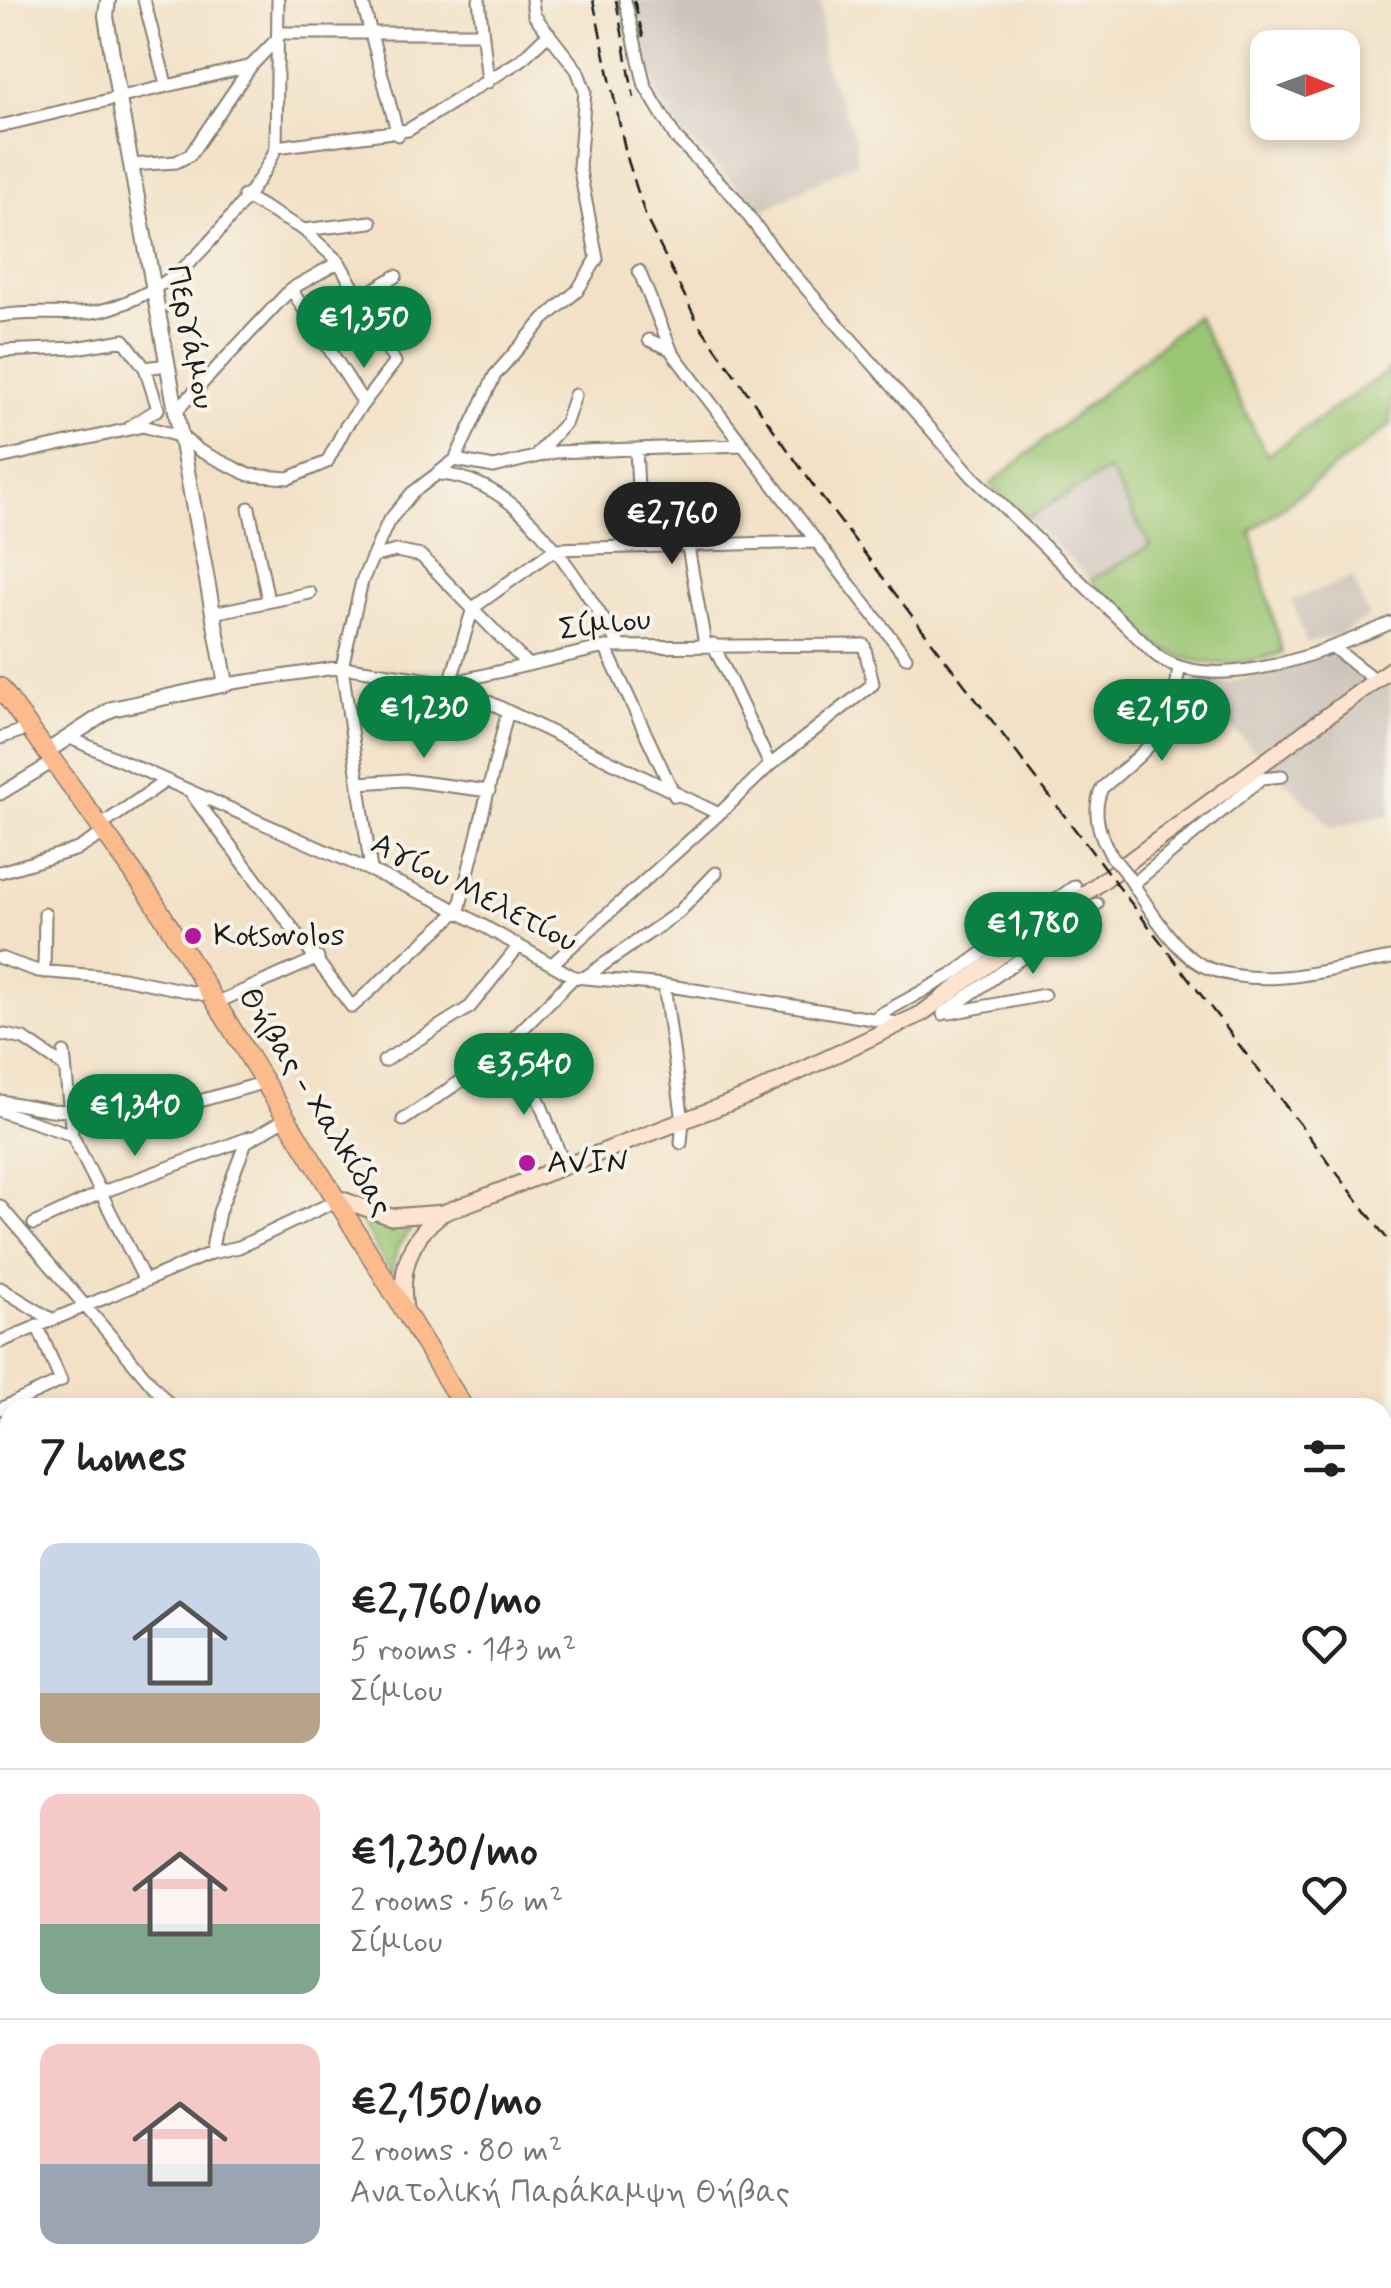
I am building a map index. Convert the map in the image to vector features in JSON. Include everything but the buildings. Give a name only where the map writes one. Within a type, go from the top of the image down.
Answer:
[{"type":"main road","points":[[340,1199],[391,1217],[443,1212],[565,1168],[818,1066],[903,1024],[1093,892],[1391,669]]},
{"type":"main road","name":"Θήβας - Χαλκίδας","points":[[0,687],[217,999],[458,1398]]},
{"type":"main road","points":[[405,1309],[403,1272],[408,1254],[416,1238],[443,1212]]},
{"type":"street","points":[[145,0],[166,84]]},
{"type":"street","points":[[0,316],[40,310],[92,312],[152,288],[187,265],[244,196],[276,147],[278,0]]},
{"type":"street","points":[[362,0],[398,134]]},
{"type":"street","points":[[480,0],[488,82]]},
{"type":"street","points":[[372,870],[342,668],[357,594],[394,515],[412,493],[455,460],[494,375],[544,318],[578,291],[597,258],[579,166],[585,91],[576,70],[520,0]]},
{"type":"street","points":[[532,0],[534,15]]},
{"type":"street","points":[[626,0],[645,86],[676,138],[735,198],[782,261],[972,476],[1144,646],[1179,667],[1247,669],[1334,648],[1391,623]]},
{"type":"street","name":"Περγάμου","points":[[105,5],[152,288],[226,684]]},
{"type":"street","points":[[131,165],[176,162],[190,155],[251,66],[278,35],[482,33]]},
{"type":"street","points":[[276,147],[398,134],[522,60],[549,33]]},
{"type":"street","points":[[0,126],[251,66]]},
{"type":"street","points":[[0,458],[128,428],[158,428],[182,437],[200,451],[248,475],[289,478],[327,462],[363,402],[396,362],[339,262],[304,230],[244,196]]},
{"type":"street","points":[[304,230],[371,222]]},
{"type":"street","points":[[177,410],[291,289],[339,262]]},
{"type":"street","points":[[639,270],[670,350],[906,657]]},
{"type":"street","points":[[360,298],[396,276]]},
{"type":"street","points":[[291,289],[363,402]]},
{"type":"street","points":[[0,351],[76,348],[124,340],[145,368],[158,409],[128,428]]},
{"type":"street","points":[[649,340],[670,350]]},
{"type":"street","points":[[145,368],[167,365]]},
{"type":"street","points":[[537,454],[566,422],[575,395]]},
{"type":"street","points":[[455,460],[494,467],[537,454],[742,445]]},
{"type":"street","points":[[636,449],[641,547]]},
{"type":"street","points":[[440,474],[470,482],[500,498],[528,520],[554,549],[621,646]]},
{"type":"street","points":[[249,508],[268,600]]},
{"type":"street","points":[[719,814],[675,796],[450,683],[472,608],[554,549],[817,542]]},
{"type":"street","points":[[688,547],[709,644],[770,764]]},
{"type":"street","points":[[372,557],[396,551],[420,556],[528,665]]},
{"type":"street","points":[[214,613],[310,593]]},
{"type":"street","points":[[552,964],[770,764],[873,684],[864,645],[888,633]]},
{"type":"street","name":"Σίμιου","points":[[70,738],[112,709],[226,684],[342,668],[450,683],[605,646],[864,645]]},
{"type":"street","points":[[605,646],[675,796]]},
{"type":"street","points":[[1334,648],[1376,680]]},
{"type":"street","points":[[1179,667],[1174,705],[1164,731],[1102,788],[1097,798],[1101,837],[1114,858],[1174,939],[1206,967],[1260,978],[1391,958]]},
{"type":"street","points":[[194,796],[318,958],[348,1004],[358,1005],[459,910],[507,714]]},
{"type":"street","points":[[0,738],[29,728]]},
{"type":"street","points":[[0,794],[70,738]]},
{"type":"street","name":"Αγίου Μελετίου","points":[[70,738],[459,910],[518,947],[579,977],[664,985],[876,1016],[903,1024]]},
{"type":"street","points":[[1130,879],[1262,778],[1282,776]]},
{"type":"street","points":[[358,783],[406,780],[489,791]]},
{"type":"street","points":[[0,872],[78,848],[164,782]]},
{"type":"street","points":[[403,1120],[492,1060],[579,977],[678,912],[716,873]]},
{"type":"street","points":[[876,1016],[892,1012],[952,975],[1075,886]]},
{"type":"street","points":[[943,1014],[1097,904]]},
{"type":"street","points":[[44,972],[45,914]]},
{"type":"street","points":[[384,1061],[470,1008],[518,947]]},
{"type":"street","points":[[0,958],[44,972],[124,978],[217,999],[318,958]]},
{"type":"street","points":[[664,985],[683,1121],[681,1142]]},
{"type":"street","points":[[921,1014],[943,1014],[1044,996]]},
{"type":"street","points":[[0,1034],[24,1039],[65,1067]]},
{"type":"street","points":[[64,1053],[72,1134],[145,1281]]},
{"type":"street","points":[[492,1060],[539,1100],[565,1168]]},
{"type":"street","points":[[0,1101],[51,1110],[69,1108],[147,1116],[266,1082]]},
{"type":"street","points":[[0,1111],[72,1134]]},
{"type":"street","points":[[34,1224],[100,1193],[251,1137],[287,1118]]},
{"type":"street","points":[[211,1253],[219,1212],[251,1137]]},
{"type":"street","points":[[0,1342],[211,1253],[239,1247],[340,1199]]},
{"type":"street","points":[[0,1206],[164,1398]]},
{"type":"street","points":[[0,1288],[51,1319]]},
{"type":"street","points":[[24,1398],[61,1381],[38,1325]]},
{"type":"shaded area","points":[[632,0],[821,0],[823,60],[855,137],[856,162],[758,213],[744,192],[679,132],[659,100]]},
{"type":"shaded area","points":[[1109,470],[1151,547],[1091,580],[1027,518]]},
{"type":"shaded area","points":[[1353,577],[1368,618],[1338,635],[1306,642],[1292,600]]},
{"type":"shaded area","points":[[1335,653],[1373,691],[1391,678],[1391,814],[1332,828],[1192,688],[1201,677],[1230,682]]},
{"type":"green space","points":[[1196,315],[1267,455],[1391,369],[1391,425],[1251,531],[1282,653],[1250,661],[1222,664],[1173,654],[1132,625],[1091,580],[1150,546],[1109,470],[1027,518],[990,485]]},
{"type":"green space","points":[[354,1209],[417,1221],[398,1246],[391,1274]]},
{"type":"railway","points":[[593,0],[626,154],[646,218],[698,323],[820,495],[1391,1244]]},
{"type":"railway","points":[[616,0],[634,98]]},
{"type":"railway","points":[[634,0],[645,44]]},
{"type":"place","name":"Kotsovolos","points":[[193,936]]},
{"type":"place","name":"AVIN","points":[[527,1163]]}]
